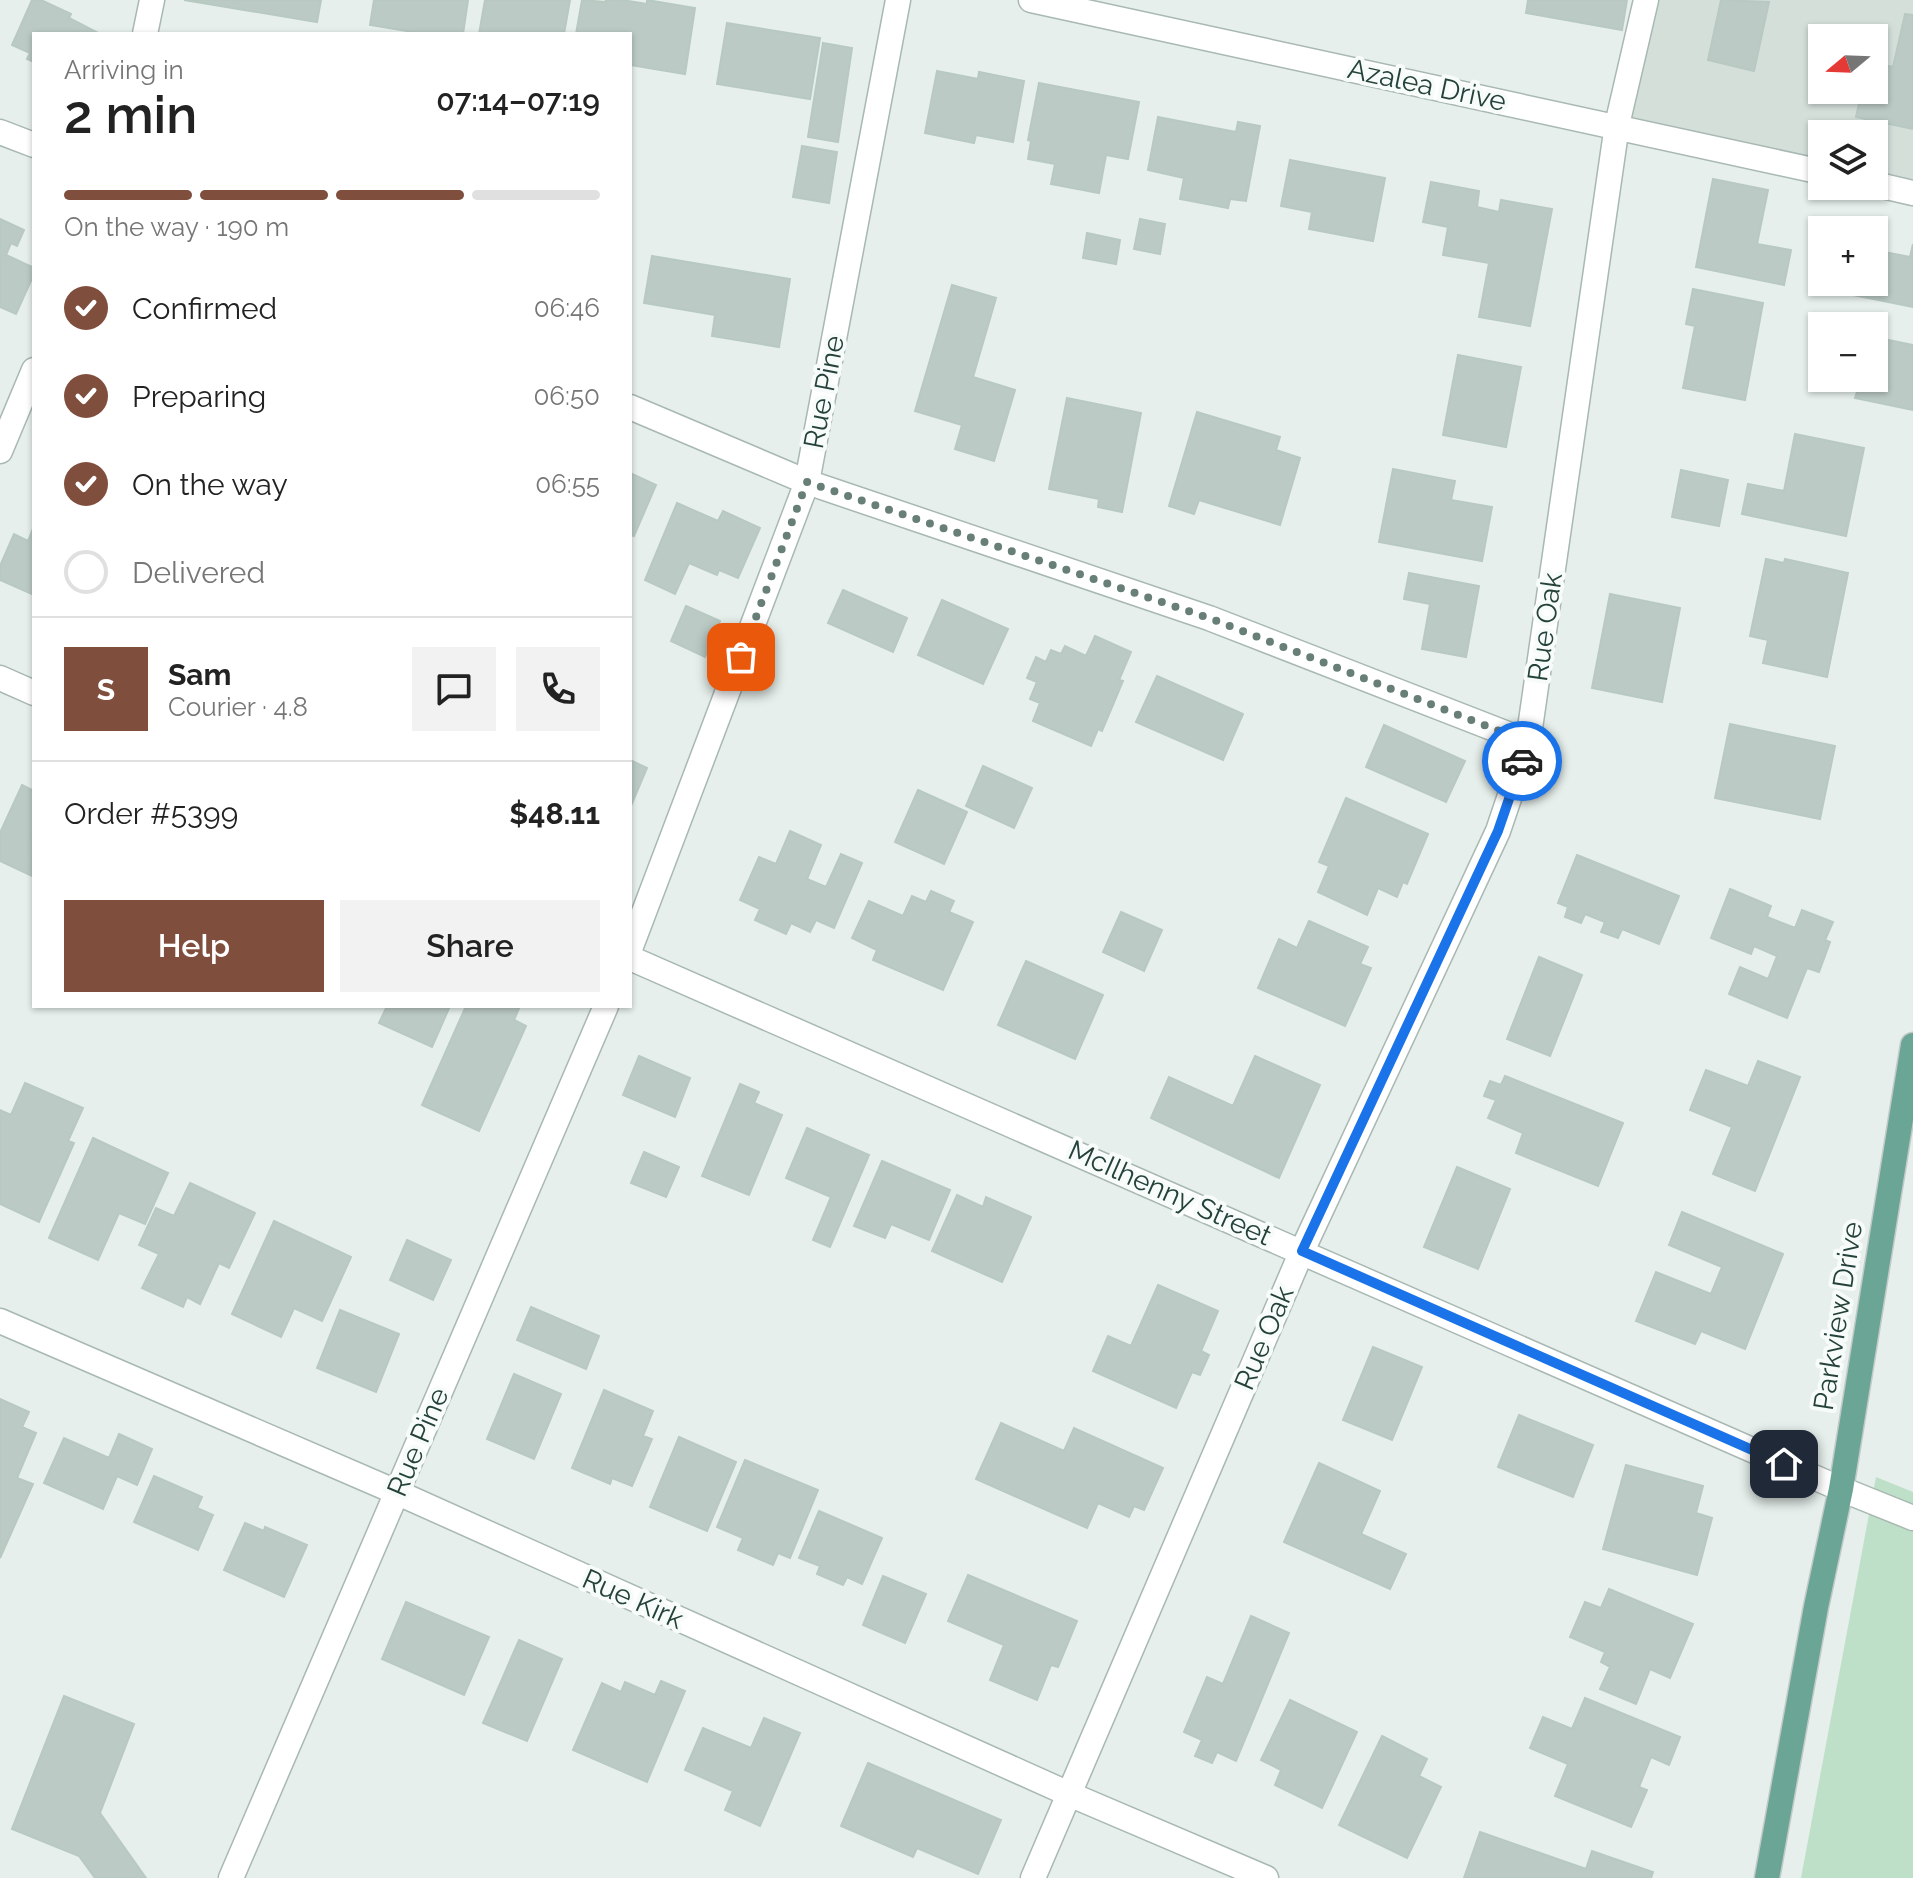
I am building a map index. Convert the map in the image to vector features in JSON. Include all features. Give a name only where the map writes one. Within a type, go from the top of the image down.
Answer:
[{"type":"main road","name":"Parkview Drive","points":[[1767,1878],[1813,1622],[1841,1489],[1913,1045]]},
{"type":"street","points":[[145,32],[152,0]]},
{"type":"street","name":"Rue Pine","points":[[632,944],[807,482],[898,0]]},
{"type":"street","name":"Azalea Drive","points":[[1031,0],[1808,169]]},
{"type":"street","name":"Rue Oak","points":[[1033,1878],[1302,1251],[1498,831],[1528,742],[1617,125],[1646,0]]},
{"type":"street","points":[[0,132],[32,144]]},
{"type":"street","points":[[1888,187],[1913,193]]},
{"type":"street","points":[[0,451],[32,375]]},
{"type":"street","points":[[632,408],[807,482],[1209,618],[1528,742]]},
{"type":"street","points":[[0,678],[32,692]]},
{"type":"street","name":"McIlhenny Street","points":[[632,959],[1913,1518]]},
{"type":"street","name":"Rue Pine","points":[[231,1878],[605,1008]]},
{"type":"street","name":"Rue Kirk","points":[[0,1321],[396,1492],[1069,1794],[1266,1878]]},
{"type":"shaded area","points":[[1647,0],[1913,0],[1913,193],[1888,187],[1888,120],[1808,120],[1808,169],[1617,125]]},
{"type":"green space","points":[[1876,1477],[1913,1492],[1913,1878],[1801,1878]]},
{"type":"building","points":[[32,0],[41,0],[71,14],[69,18],[96,32],[32,32],[32,61],[27,59],[30,53],[12,45]]},
{"type":"building","points":[[184,0],[321,0],[317,22]]},
{"type":"building","points":[[374,0],[468,0],[463,32],[413,32],[370,25]]},
{"type":"building","points":[[485,0],[570,0],[564,32],[479,32]]},
{"type":"building","points":[[582,0],[622,0],[647,4],[647,0],[695,8],[685,74],[632,65],[632,32],[576,32]]},
{"type":"building","points":[[1528,0],[1627,0],[1622,30],[1526,13]]},
{"type":"building","points":[[1721,0],[1769,2],[1754,71],[1708,60]]},
{"type":"building","points":[[1905,14],[1913,15],[1913,129],[1888,124],[1888,120],[1856,117],[1859,104],[1888,104],[1888,66],[1893,67]]},
{"type":"building","points":[[727,23],[820,38],[810,99],[717,84]]},
{"type":"building","points":[[823,43],[852,48],[838,142],[808,137]]},
{"type":"building","points":[[937,71],[978,79],[979,72],[1024,81],[1013,142],[976,135],[974,143],[925,133]]},
{"type":"building","points":[[1039,83],[1139,102],[1128,159],[1106,155],[1099,193],[1051,184],[1055,164],[1028,159],[1031,141],[1028,140]]},
{"type":"building","points":[[1158,117],[1236,132],[1238,122],[1260,126],[1246,201],[1230,199],[1228,208],[1180,199],[1184,178],[1148,170]]},
{"type":"building","points":[[802,146],[837,152],[829,203],[793,197]]},
{"type":"building","points":[[1290,160],[1385,178],[1373,241],[1309,229],[1312,212],[1281,206]]},
{"type":"building","points":[[1713,179],[1768,190],[1757,244],[1791,250],[1784,285],[1696,267]]},
{"type":"building","points":[[1431,182],[1479,191],[1477,207],[1499,212],[1501,200],[1552,209],[1530,326],[1479,317],[1489,263],[1443,255],[1448,227],[1423,222]]},
{"type":"building","points":[[0,219],[24,230],[17,246],[11,243],[6,255],[32,267],[32,278],[16,314],[0,307]]},
{"type":"building","points":[[1140,219],[1165,224],[1160,254],[1134,249]]},
{"type":"building","points":[[1087,233],[1120,240],[1116,264],[1083,258]]},
{"type":"building","points":[[1913,244],[1913,307],[1858,296],[1888,296],[1888,253],[1910,257]]},
{"type":"building","points":[[652,256],[790,279],[779,347],[712,336],[715,315],[644,303]]},
{"type":"building","points":[[952,285],[996,298],[973,377],[1015,390],[994,461],[955,449],[962,425],[915,411]]},
{"type":"building","points":[[1693,289],[1763,303],[1745,400],[1683,388],[1695,326],[1686,324]]},
{"type":"building","points":[[1888,340],[1913,345],[1913,410],[1855,398],[1857,392],[1888,392]]},
{"type":"building","points":[[1458,355],[1521,367],[1506,447],[1443,435]]},
{"type":"building","points":[[1067,398],[1141,413],[1122,512],[1098,507],[1099,499],[1049,489]]},
{"type":"building","points":[[1197,412],[1280,437],[1276,450],[1300,458],[1280,525],[1199,500],[1194,514],[1169,506]]},
{"type":"building","points":[[1795,434],[1864,448],[1846,536],[1742,514],[1748,484],[1784,491]]},
{"type":"building","points":[[1393,469],[1455,481],[1451,500],[1492,507],[1482,561],[1379,542]]},
{"type":"building","points":[[1681,470],[1728,480],[1719,526],[1672,517]]},
{"type":"building","points":[[632,474],[656,485],[632,536]]},
{"type":"building","points":[[677,503],[718,521],[723,511],[760,528],[738,578],[719,570],[717,575],[689,563],[675,594],[645,580]]},
{"type":"building","points":[[32,531],[32,594],[0,580],[0,566],[14,534],[28,541]]},
{"type":"building","points":[[1766,559],[1784,563],[1785,559],[1848,573],[1827,677],[1763,663],[1768,640],[1750,636]]},
{"type":"building","points":[[1409,573],[1479,586],[1466,657],[1422,649],[1430,604],[1404,599]]},
{"type":"building","points":[[843,590],[907,618],[893,652],[828,623]]},
{"type":"building","points":[[1610,594],[1680,608],[1662,702],[1592,688]]},
{"type":"building","points":[[942,600],[1008,629],[983,684],[918,655]]},
{"type":"building","points":[[686,606],[720,621],[705,657],[671,641]]},
{"type":"building","points":[[1095,636],[1131,652],[1119,680],[1123,681],[1102,731],[1098,729],[1091,746],[1033,721],[1040,703],[1030,699],[1037,682],[1027,678],[1036,657],[1046,662],[1051,650],[1061,654],[1065,646],[1086,656]]},
{"type":"building","points":[[1157,676],[1243,714],[1223,760],[1136,722]]},
{"type":"building","points":[[1730,724],[1835,746],[1820,819],[1715,798]]},
{"type":"building","points":[[1384,725],[1465,761],[1446,802],[1366,767]]},
{"type":"building","points":[[632,761],[647,768],[632,803]]},
{"type":"building","points":[[983,766],[1032,788],[1014,828],[966,806]]},
{"type":"building","points":[[22,785],[32,790],[32,876],[0,861],[0,833]]},
{"type":"building","points":[[918,790],[967,812],[944,864],[895,842]]},
{"type":"building","points":[[1346,798],[1428,834],[1407,884],[1403,882],[1397,897],[1378,888],[1367,915],[1318,892],[1329,866],[1319,862]]},
{"type":"building","points":[[790,831],[821,845],[807,879],[826,887],[841,854],[862,863],[834,928],[816,920],[810,932],[791,923],[786,934],[755,920],[760,909],[740,900],[759,857],[776,864]]},
{"type":"building","points":[[1577,855],[1679,896],[1659,944],[1622,929],[1618,938],[1601,932],[1605,922],[1585,914],[1581,923],[1565,917],[1568,907],[1558,903]]},
{"type":"building","points":[[1730,889],[1771,906],[1767,917],[1795,928],[1802,910],[1833,922],[1825,940],[1830,942],[1819,972],[1807,968],[1787,1018],[1729,994],[1740,967],[1768,979],[1777,956],[1754,946],[1751,954],[1711,938]]},
{"type":"building","points":[[931,891],[954,901],[949,912],[973,922],[943,990],[873,960],[877,950],[852,938],[869,901],[903,916],[912,896],[926,902]]},
{"type":"building","points":[[1121,912],[1162,930],[1144,971],[1103,952]]},
{"type":"building","points":[[1309,921],[1368,947],[1360,964],[1371,968],[1345,1026],[1258,988],[1279,939],[1297,948]]},
{"type":"building","points":[[1539,957],[1582,975],[1550,1056],[1507,1039]]},
{"type":"building","points":[[1026,961],[1103,995],[1075,1059],[998,1025]]},
{"type":"building","points":[[386,1008],[449,1008],[432,1047],[379,1023]]},
{"type":"building","points":[[465,1008],[519,1008],[514,1020],[526,1026],[479,1131],[422,1105]]},
{"type":"building","points":[[639,1056],[690,1078],[675,1117],[623,1095]]},
{"type":"building","points":[[1255,1056],[1320,1085],[1279,1178],[1151,1118],[1169,1077],[1233,1106]]},
{"type":"building","points":[[1758,1061],[1800,1077],[1755,1191],[1713,1174],[1732,1127],[1690,1110],[1706,1070],[1748,1086]]},
{"type":"building","points":[[1505,1076],[1623,1123],[1598,1186],[1516,1153],[1523,1133],[1488,1118],[1496,1100],[1484,1096],[1490,1081],[1501,1085]]},
{"type":"building","points":[[25,1083],[83,1108],[68,1141],[74,1143],[39,1222],[0,1204],[0,1110],[11,1115]]},
{"type":"building","points":[[740,1084],[759,1092],[754,1103],[782,1115],[749,1195],[702,1176]]},
{"type":"building","points":[[807,1128],[869,1155],[830,1247],[813,1240],[831,1197],[786,1178]]},
{"type":"building","points":[[93,1138],[168,1173],[145,1224],[119,1213],[98,1260],[49,1238]]},
{"type":"building","points":[[644,1152],[679,1167],[666,1197],[631,1183]]},
{"type":"building","points":[[882,1161],[950,1190],[929,1240],[891,1224],[885,1238],[854,1226]]},
{"type":"building","points":[[1457,1167],[1510,1189],[1478,1269],[1424,1247]]},
{"type":"building","points":[[190,1183],[255,1213],[229,1268],[219,1263],[200,1304],[187,1297],[183,1307],[142,1288],[159,1254],[139,1245],[156,1208],[174,1216]]},
{"type":"building","points":[[957,1195],[983,1207],[986,1197],[1031,1217],[1002,1282],[932,1251]]},
{"type":"building","points":[[1682,1212],[1783,1254],[1745,1349],[1701,1331],[1695,1344],[1636,1321],[1656,1272],[1711,1294],[1722,1267],[1669,1245]]},
{"type":"building","points":[[274,1221],[351,1257],[322,1321],[294,1308],[281,1337],[232,1314]]},
{"type":"building","points":[[407,1240],[451,1260],[433,1300],[390,1280]]},
{"type":"building","points":[[1158,1285],[1218,1311],[1201,1351],[1209,1355],[1200,1375],[1192,1372],[1176,1408],[1093,1371],[1108,1336],[1131,1346]]},
{"type":"building","points":[[531,1307],[599,1336],[586,1369],[517,1340]]},
{"type":"building","points":[[340,1310],[399,1334],[376,1392],[317,1368]]},
{"type":"building","points":[[1373,1347],[1422,1367],[1392,1440],[1343,1420]]},
{"type":"building","points":[[514,1374],[561,1394],[534,1459],[487,1439]]},
{"type":"building","points":[[604,1390],[653,1411],[643,1436],[652,1439],[632,1486],[612,1478],[610,1484],[572,1468]]},
{"type":"building","points":[[0,1399],[29,1412],[22,1427],[36,1433],[17,1478],[33,1484],[0,1558]]},
{"type":"building","points":[[1519,1415],[1593,1445],[1573,1497],[1498,1467]]},
{"type":"building","points":[[1001,1423],[1064,1451],[1074,1428],[1163,1468],[1144,1510],[1134,1506],[1129,1517],[1098,1503],[1087,1528],[976,1479]]},
{"type":"building","points":[[119,1434],[152,1449],[137,1485],[117,1476],[103,1509],[44,1483],[64,1438],[109,1458]]},
{"type":"building","points":[[679,1437],[736,1462],[707,1531],[650,1507]]},
{"type":"building","points":[[745,1460],[818,1490],[790,1558],[778,1553],[773,1565],[738,1550],[743,1538],[717,1527]]},
{"type":"building","points":[[1319,1463],[1380,1491],[1361,1534],[1406,1554],[1390,1589],[1284,1542]]},
{"type":"building","points":[[1626,1465],[1703,1486],[1696,1513],[1712,1518],[1697,1575],[1603,1549]]},
{"type":"building","points":[[154,1476],[202,1497],[197,1508],[213,1515],[198,1550],[134,1522]]},
{"type":"building","points":[[819,1511],[882,1538],[862,1584],[847,1577],[843,1585],[817,1574],[820,1566],[799,1558]]},
{"type":"building","points":[[245,1523],[264,1531],[265,1527],[307,1545],[284,1597],[224,1570]]},
{"type":"building","points":[[968,1575],[1077,1621],[1058,1667],[1051,1665],[1037,1700],[990,1680],[1004,1645],[948,1621]]},
{"type":"building","points":[[883,1576],[926,1594],[905,1643],[863,1625]]},
{"type":"building","points":[[1609,1589],[1693,1624],[1670,1678],[1650,1669],[1636,1704],[1600,1689],[1610,1667],[1601,1662],[1605,1652],[1570,1637],[1585,1602],[1601,1608]]},
{"type":"building","points":[[406,1602],[489,1637],[464,1695],[382,1659]]},
{"type":"building","points":[[1251,1616],[1289,1633],[1236,1761],[1217,1752],[1212,1763],[1195,1756],[1202,1740],[1184,1732],[1207,1677],[1223,1684]]},
{"type":"building","points":[[519,1640],[562,1659],[527,1741],[483,1723]]},
{"type":"building","points":[[661,1681],[685,1691],[647,1782],[573,1750],[602,1683],[621,1692],[625,1682],[655,1695]]},
{"type":"building","points":[[64,1696],[134,1724],[100,1813],[146,1878],[95,1878],[79,1856],[12,1829]]},
{"type":"building","points":[[1585,1698],[1680,1737],[1669,1765],[1651,1757],[1639,1787],[1647,1790],[1631,1827],[1555,1796],[1568,1764],[1530,1748],[1543,1717],[1572,1729]]},
{"type":"building","points":[[1290,1700],[1357,1732],[1322,1808],[1275,1785],[1281,1770],[1261,1760]]},
{"type":"building","points":[[764,1718],[800,1733],[760,1826],[725,1810],[733,1791],[685,1770],[703,1728],[751,1748]]},
{"type":"building","points":[[1382,1736],[1427,1759],[1419,1776],[1441,1787],[1407,1858],[1339,1825]]},
{"type":"building","points":[[868,1763],[1001,1820],[978,1874],[917,1848],[913,1857],[841,1826]]},
{"type":"building","points":[[1480,1832],[1586,1869],[1592,1851],[1653,1872],[1651,1878],[1464,1878]]},
{"type":"way so far","points":[[741,657],[807,482],[1209,618],[1528,742],[1522,761]]},
{"type":"route","points":[[1522,761],[1498,831],[1302,1251],[1784,1464]]}]
